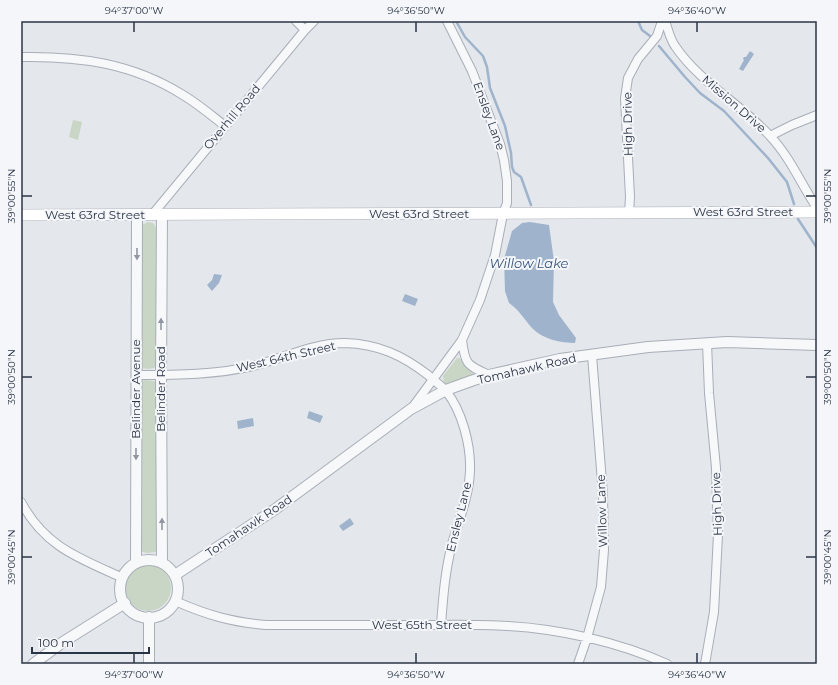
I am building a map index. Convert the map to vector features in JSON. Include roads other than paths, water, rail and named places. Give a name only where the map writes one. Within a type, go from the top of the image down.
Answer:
[{"type":"main road","name":"West 63rd Street","points":[[21,215],[817,212]]},
{"type":"street","points":[[296,21],[305,30]]},
{"type":"street","name":"Overhill Road","points":[[157,215],[225,126],[314,21]]},
{"type":"street","name":"Ensley Lane","points":[[411,409],[434,380],[462,340],[480,300],[492,262],[507,203],[507,181],[500,144],[472,71],[447,21]]},
{"type":"street","name":"Mission Drive","points":[[664,21],[674,45],[698,73],[717,91],[754,119],[780,146],[817,208]]},
{"type":"street","name":"High Drive","points":[[629,213],[630,197],[626,98],[628,78],[638,58],[657,36],[664,21]]},
{"type":"street","points":[[21,57],[65,57],[98,62],[135,72],[164,84],[182,94],[225,126]]},
{"type":"street","points":[[770,136],[817,115]]},
{"type":"street","name":"Belinder Avenue","points":[[136,564],[137,215]]},
{"type":"street","name":"Belinder Road","points":[[157,215],[161,375],[162,563]]},
{"type":"street","points":[[462,340],[464,356],[471,367],[489,375]]},
{"type":"street","name":"Tomahawk Road","points":[[175,575],[274,510],[411,409],[446,390],[489,375],[560,359],[648,347],[728,342],[817,345]]},
{"type":"street","name":"West 64th Street","points":[[137,375],[190,375],[241,368],[257,365],[322,346],[345,343],[386,350],[412,363],[446,390]]},
{"type":"street","name":"High Drive","points":[[705,664],[714,612],[718,535],[716,468],[709,393],[707,343]]},
{"type":"street","name":"Willow Lane","points":[[578,664],[588,638],[601,587],[604,550],[603,495],[592,355]]},
{"type":"street","name":"Ensley Lane","points":[[441,625],[448,563],[468,490],[470,471],[467,439],[462,421],[446,390]]},
{"type":"street","points":[[21,502],[27,513],[40,530],[57,546],[68,553],[122,578]]},
{"type":"street","points":[[149,560],[162,563],[175,575],[178,588],[175,601],[171,608],[165,613],[149,618],[139,616],[131,611],[125,604],[121,595],[122,578],[130,567],[136,564],[149,560]]},
{"type":"street","name":"West 65th Street","points":[[175,601],[203,613],[246,624],[484,625],[523,627],[566,633],[588,638],[628,649],[667,664]]},
{"type":"street","points":[[33,664],[82,629],[125,604]]},
{"type":"street","points":[[149,618],[149,664]]},
{"type":"water","points":[[750,51],[754,54],[743,71],[739,69],[744,57],[746,57]]},
{"type":"water","name":"Willow Lake","points":[[530,222],[549,225],[554,261],[553,302],[559,315],[576,338],[575,343],[546,338],[536,332],[509,303],[505,291],[504,259],[512,231],[522,223]]},
{"type":"water","points":[[214,274],[222,275],[219,283],[212,291],[207,285],[212,280]]},
{"type":"water","points":[[405,294],[418,299],[415,306],[402,301]]},
{"type":"water","points":[[309,411],[323,416],[320,423],[307,418]]},
{"type":"water","points":[[253,418],[254,426],[238,429],[237,421]]},
{"type":"water","points":[[350,518],[354,524],[343,531],[339,526]]},
{"type":"waterway","points":[[456,21],[465,37],[483,56],[487,67],[490,88],[505,126],[511,153],[512,167],[514,172],[521,177],[531,205]]},
{"type":"waterway","points":[[638,21],[642,30],[650,36]]},
{"type":"waterway","points":[[659,46],[700,93],[724,111],[768,158],[787,182],[794,204]]},
{"type":"waterway","points":[[798,219],[817,248]]}]
